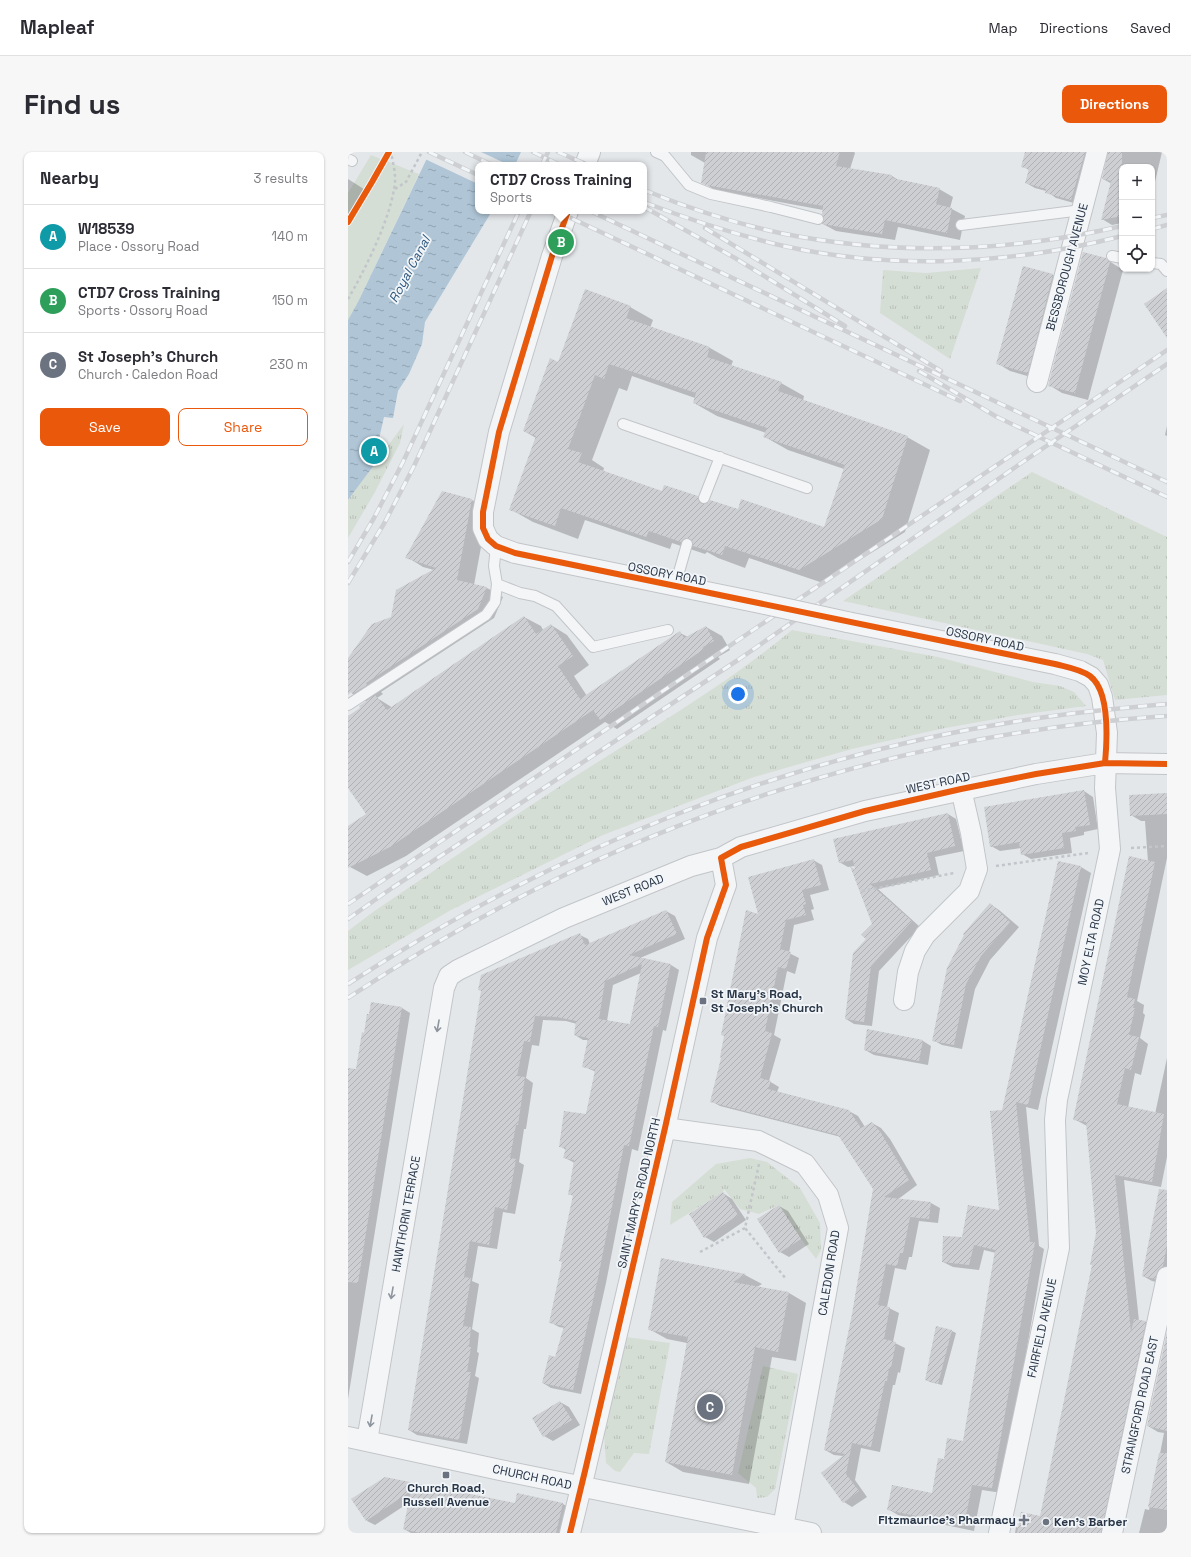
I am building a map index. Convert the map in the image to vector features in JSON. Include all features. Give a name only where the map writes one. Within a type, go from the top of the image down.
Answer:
[{"type":"street","points":[[587,162],[590,152]]},
{"type":"street","name":"BESSBOROUGH AVENUE","points":[[1037,382],[1097,152]]},
{"type":"street","points":[[496,546],[488,539],[483,528],[483,512],[499,432],[552,256],[567,214]]},
{"type":"street","name":"OSSORY ROAD","points":[[496,546],[515,553],[1055,664],[1080,671],[1091,677],[1098,685],[1102,697],[1107,733],[1105,763]]},
{"type":"street","name":"WEST ROAD","points":[[444,988],[449,976],[458,970],[564,918],[692,866],[721,858],[741,847],[865,811],[961,789],[1036,774],[1105,763],[1167,764]]},
{"type":"street","name":"MOY ELTA ROAD","points":[[1055,1120],[1057,1100],[1110,849],[1105,788],[1105,763]]},
{"type":"street","points":[[904,1000],[908,972],[915,951],[925,935],[969,891],[977,869],[961,789]]},
{"type":"street","name":"SAINT MARY'S ROAD NORTH","points":[[570,1533],[586,1471],[665,1128],[707,938],[726,884],[721,858]]},
{"type":"street","name":"HAWTHORN TERRACE","points":[[358,1439],[444,988]]},
{"type":"street","name":"FAIRFIELD AVENUE","points":[[999,1533],[1059,1248],[1055,1120]]},
{"type":"street","name":"CALEDON ROAD","points":[[665,1128],[758,1141],[805,1164],[828,1195],[838,1228],[782,1530]]},
{"type":"street","name":"STRANGFORD ROAD EAST","points":[[1112,1533],[1167,1277]]},
{"type":"street","name":"CHURCH ROAD","points":[[358,1439],[782,1530],[811,1533]]},
{"type":"lane","points":[[665,153],[689,186],[711,194],[818,219]]},
{"type":"lane","points":[[962,225],[1082,210]]},
{"type":"lane","points":[[1155,263],[1161,264],[1167,271]]},
{"type":"lane","points":[[623,424],[807,488]]},
{"type":"lane","points":[[704,498],[720,457]]},
{"type":"lane","points":[[675,586],[688,544]]},
{"type":"lane","points":[[348,705],[486,615],[496,602],[497,584],[494,566],[496,546]]},
{"type":"lane","points":[[497,584],[534,596],[556,606],[593,647],[668,630]]},
{"type":"path","points":[[386,158],[390,152]]},
{"type":"path","points":[[348,299],[370,256],[384,222],[394,189],[395,176],[390,152]]},
{"type":"path","points":[[394,189],[406,182],[422,152]]},
{"type":"path","points":[[862,891],[977,869],[1110,849],[1167,846]]},
{"type":"path","points":[[700,1252],[745,1228],[764,1144]]},
{"type":"path","points":[[745,1228],[786,1279]]},
{"type":"green space","points":[[371,155],[419,174],[348,320],[348,193]]},
{"type":"green space","points":[[981,268],[950,359],[880,313],[883,270],[926,273]]},
{"type":"green space","points":[[404,424],[400,443],[375,492],[348,538],[348,500]]},
{"type":"green space","points":[[1032,472],[1167,537],[1167,695],[1115,700],[1103,660],[1087,654],[843,601]]},
{"type":"green space","points":[[792,630],[938,657],[1033,682],[1060,686],[1074,692],[1086,706],[1018,715],[940,729],[852,749],[754,777],[603,835],[451,910],[348,970],[348,931],[373,912],[523,810],[713,689]]},
{"type":"green space","points":[[750,1158],[767,1162],[800,1188],[820,1223],[821,1250],[816,1259],[779,1205],[759,1214],[740,1209],[724,1189],[723,1192],[670,1225],[672,1202],[716,1164]]},
{"type":"green space","points":[[626,1337],[670,1343],[649,1454],[634,1453],[620,1472],[615,1471],[606,1463],[604,1433]]},
{"type":"green space","points":[[763,1366],[798,1374],[775,1489],[767,1497],[757,1498],[756,1488],[738,1473]]},
{"type":"water","name":"Royal Canal","points":[[430,152],[521,152],[516,162],[475,162],[475,214],[490,214],[425,322],[422,344],[409,374],[398,391],[393,418],[384,417],[379,439],[386,449],[348,500],[348,320]]},
{"type":"pier","points":[[428,152],[481,152],[503,162],[475,162],[475,183],[425,159]]},
{"type":"building","points":[[706,152],[840,152],[836,166],[892,175],[892,178],[940,188],[936,204],[952,208],[947,233],[885,220],[882,234],[822,224],[824,220],[822,214],[823,206],[701,183]]},
{"type":"building","points":[[1025,152],[1085,152],[1071,200],[1045,193],[1046,189],[1025,183],[1029,169],[1021,167]]},
{"type":"building","points":[[1108,152],[1122,152],[1122,164],[1119,164],[1119,217],[1101,220],[1111,181],[1102,179]]},
{"type":"building","points":[[1083,252],[1106,258],[1110,262],[1075,393],[1048,386]]},
{"type":"building","points":[[1023,266],[1053,274],[1028,373],[996,364]]},
{"type":"building","points":[[1167,288],[1167,338],[1144,304]]},
{"type":"building","points":[[585,289],[631,306],[626,318],[710,347],[707,357],[782,382],[778,391],[908,436],[882,519],[799,570],[725,546],[722,555],[693,546],[692,540],[688,538],[685,538],[681,542],[649,531],[646,537],[561,508],[555,526],[509,510],[536,436],[523,431],[550,358],[558,362]],"holes":[[[609,364],[696,393],[693,403],[767,428],[763,437],[845,465],[824,527],[741,499],[738,509],[710,500],[708,503],[702,504],[699,502],[698,496],[664,485],[662,491],[578,462],[582,453],[568,449],[595,375],[604,379]]]},
{"type":"building","points":[[442,491],[472,499],[457,580],[487,587],[478,609],[366,683],[367,685],[352,694],[351,692],[348,695],[348,658],[372,624],[391,617],[396,590],[436,568],[405,558]]},
{"type":"building","points":[[524,616],[536,634],[551,624],[573,656],[558,666],[580,699],[680,631],[684,638],[706,626],[714,641],[703,647],[704,649],[600,720],[593,710],[390,847],[348,868],[348,826],[366,814],[348,788],[348,716],[375,695],[387,710]]},
{"type":"building","points":[[1084,790],[1090,825],[1075,827],[1076,831],[1062,833],[1064,848],[1021,855],[1019,842],[990,847],[984,807]]},
{"type":"building","points":[[1167,793],[1167,814],[1130,816],[1129,795]]},
{"type":"building","points":[[948,813],[955,846],[927,853],[931,870],[870,884],[912,921],[871,966],[864,1022],[845,1019],[853,953],[866,939],[861,935],[872,924],[850,866],[855,870],[853,860],[839,863],[833,839]]},
{"type":"building","points":[[1129,856],[1155,862],[1127,997],[1135,999],[1133,1008],[1135,1008],[1129,1035],[1139,1037],[1131,1070],[1125,1068],[1117,1104],[1164,1114],[1152,1182],[1115,1175],[1131,1332],[1134,1319],[1146,1321],[1101,1533],[1017,1533],[1021,1512],[1040,1516],[1092,1265],[1090,1265],[1096,1233],[1086,1122],[1073,1120]]},
{"type":"building","points":[[814,859],[821,885],[802,890],[806,904],[803,905],[806,915],[786,920],[780,949],[791,952],[786,969],[778,967],[765,1031],[772,1033],[760,1078],[771,1081],[768,1089],[849,1110],[861,1128],[872,1122],[881,1133],[909,1180],[884,1197],[931,1202],[929,1219],[910,1217],[903,1253],[900,1253],[897,1266],[886,1264],[878,1305],[890,1307],[884,1339],[896,1342],[891,1368],[889,1368],[887,1381],[885,1381],[871,1447],[852,1443],[846,1474],[859,1491],[843,1503],[821,1473],[845,1454],[824,1450],[852,1314],[873,1189],[838,1135],[710,1102],[721,1058],[724,1036],[721,1035],[746,910],[758,914],[748,877]]},
{"type":"building","points":[[1058,861],[1081,866],[1028,1105],[1016,1102],[1030,1242],[1035,1242],[992,1488],[972,1485],[964,1526],[887,1510],[892,1485],[932,1493],[938,1458],[944,1459],[947,1438],[963,1441],[995,1250],[974,1245],[969,1265],[942,1262],[943,1236],[962,1237],[968,1205],[999,1210],[990,1111],[1002,1110]]},
{"type":"building","points":[[990,903],[1010,922],[981,956],[966,984],[954,1045],[932,1041],[947,968],[964,935],[963,934]]},
{"type":"building","points":[[666,910],[677,934],[629,955],[671,964],[658,1027],[654,1026],[629,1146],[624,1145],[598,1278],[573,1390],[542,1383],[549,1355],[555,1357],[564,1326],[549,1323],[562,1262],[559,1261],[573,1195],[568,1195],[574,1160],[563,1158],[566,1148],[559,1147],[564,1111],[586,1114],[595,1070],[582,1067],[588,1038],[574,1035],[576,1021],[557,1017],[535,1016],[530,1042],[524,1041],[517,1076],[525,1077],[518,1125],[516,1125],[510,1158],[516,1159],[507,1210],[495,1207],[489,1245],[470,1241],[464,1277],[471,1278],[463,1326],[471,1327],[469,1347],[471,1347],[467,1372],[471,1372],[459,1440],[408,1430],[481,991],[478,990],[481,975],[580,933],[585,945]],"holes":[[[642,964],[630,1024],[599,1019],[605,981]]]},
{"type":"building","points":[[371,1002],[402,1007],[358,1283],[348,1282],[348,1068],[356,1069],[362,1032],[364,1033],[367,1014],[369,1014]]},
{"type":"building","points":[[867,1029],[923,1040],[919,1061],[864,1050]]},
{"type":"building","points":[[1159,1189],[1167,1190],[1167,1245],[1163,1266],[1158,1270],[1155,1279],[1142,1276]]},
{"type":"building","points":[[723,1192],[738,1215],[704,1238],[689,1214]]},
{"type":"building","points":[[779,1205],[801,1239],[779,1253],[757,1219]]},
{"type":"building","points":[[661,1258],[746,1274],[733,1282],[789,1292],[778,1352],[755,1347],[732,1475],[665,1462],[688,1337],[648,1330]]},
{"type":"building","points":[[936,1326],[952,1330],[938,1384],[925,1380]]},
{"type":"building","points":[[1167,1332],[1167,1431],[1147,1426]]},
{"type":"building","points":[[560,1401],[572,1420],[543,1437],[532,1418]]},
{"type":"building","points":[[1159,1453],[1167,1453],[1167,1510],[1148,1507]]},
{"type":"building","points":[[385,1477],[515,1503],[517,1493],[563,1503],[556,1533],[420,1533],[403,1529],[411,1491],[366,1521],[351,1499]]},
{"type":"railway","points":[[429,152],[475,174]]},
{"type":"railway","points":[[465,152],[486,162]]},
{"type":"railway","points":[[533,152],[554,162]]},
{"type":"railway","points":[[543,162],[548,152]]},
{"type":"railway","points":[[558,152],[581,162]]},
{"type":"railway","points":[[647,191],[677,203],[745,225],[780,233],[865,245],[908,248],[994,246],[1080,235],[1119,227]]},
{"type":"railway","points":[[647,203],[678,215],[775,244],[818,253],[861,258],[905,261],[949,261],[993,258],[1080,246],[1119,237]]},
{"type":"railway","points":[[647,209],[735,258],[845,326]]},
{"type":"railway","points":[[348,562],[374,518],[403,462],[518,214]]},
{"type":"railway","points":[[348,583],[385,522],[414,466],[530,214]]},
{"type":"railway","points":[[562,214],[960,401]]},
{"type":"railway","points":[[596,214],[1167,482]]},
{"type":"railway","points":[[1155,217],[1167,215]]},
{"type":"railway","points":[[1155,228],[1167,225]]},
{"type":"railway","points":[[705,228],[941,371]]},
{"type":"railway","points":[[348,904],[1167,350]]},
{"type":"railway","points":[[348,919],[392,888],[738,660],[1017,466],[1167,364]]},
{"type":"railway","points":[[919,371],[997,417],[1167,497]]},
{"type":"railway","points":[[348,984],[426,936],[507,891],[590,851],[675,815],[762,783],[851,757],[941,735],[1032,719],[1100,710],[1167,704]]},
{"type":"railway","points":[[348,998],[441,940],[538,888],[637,843],[740,803],[844,771],[950,745],[1058,727],[1167,716]]},
{"type":"cycle path","points":[[348,222],[389,152]]},
{"type":"cycle path","points":[[567,214],[552,256],[499,432],[483,512],[483,528],[488,539],[496,546],[515,553],[1055,664],[1077,670],[1090,676],[1096,683],[1101,693],[1106,717],[1105,763]]},
{"type":"cycle path","points":[[570,1533],[665,1128],[707,938],[726,885],[721,858],[741,847],[865,811],[961,789],[1036,774],[1105,763],[1167,764]]},
{"type":"place","name":"CTD7 Cross Training","points":[[561,242]]},
{"type":"place","name":"W18539","points":[[374,451]]},
{"type":"place","name":"St Mary's Road, St Joseph's Church","points":[[703,1001]]},
{"type":"place","name":"St Joseph's Church","points":[[710,1407]]},
{"type":"place","name":"Church Road, Russell Avenue","points":[[446,1475]]},
{"type":"place","name":"Fitzmaurice's Pharmacy","points":[[1024,1520]]},
{"type":"place","name":"Ken's Barber","points":[[1046,1522]]}]
